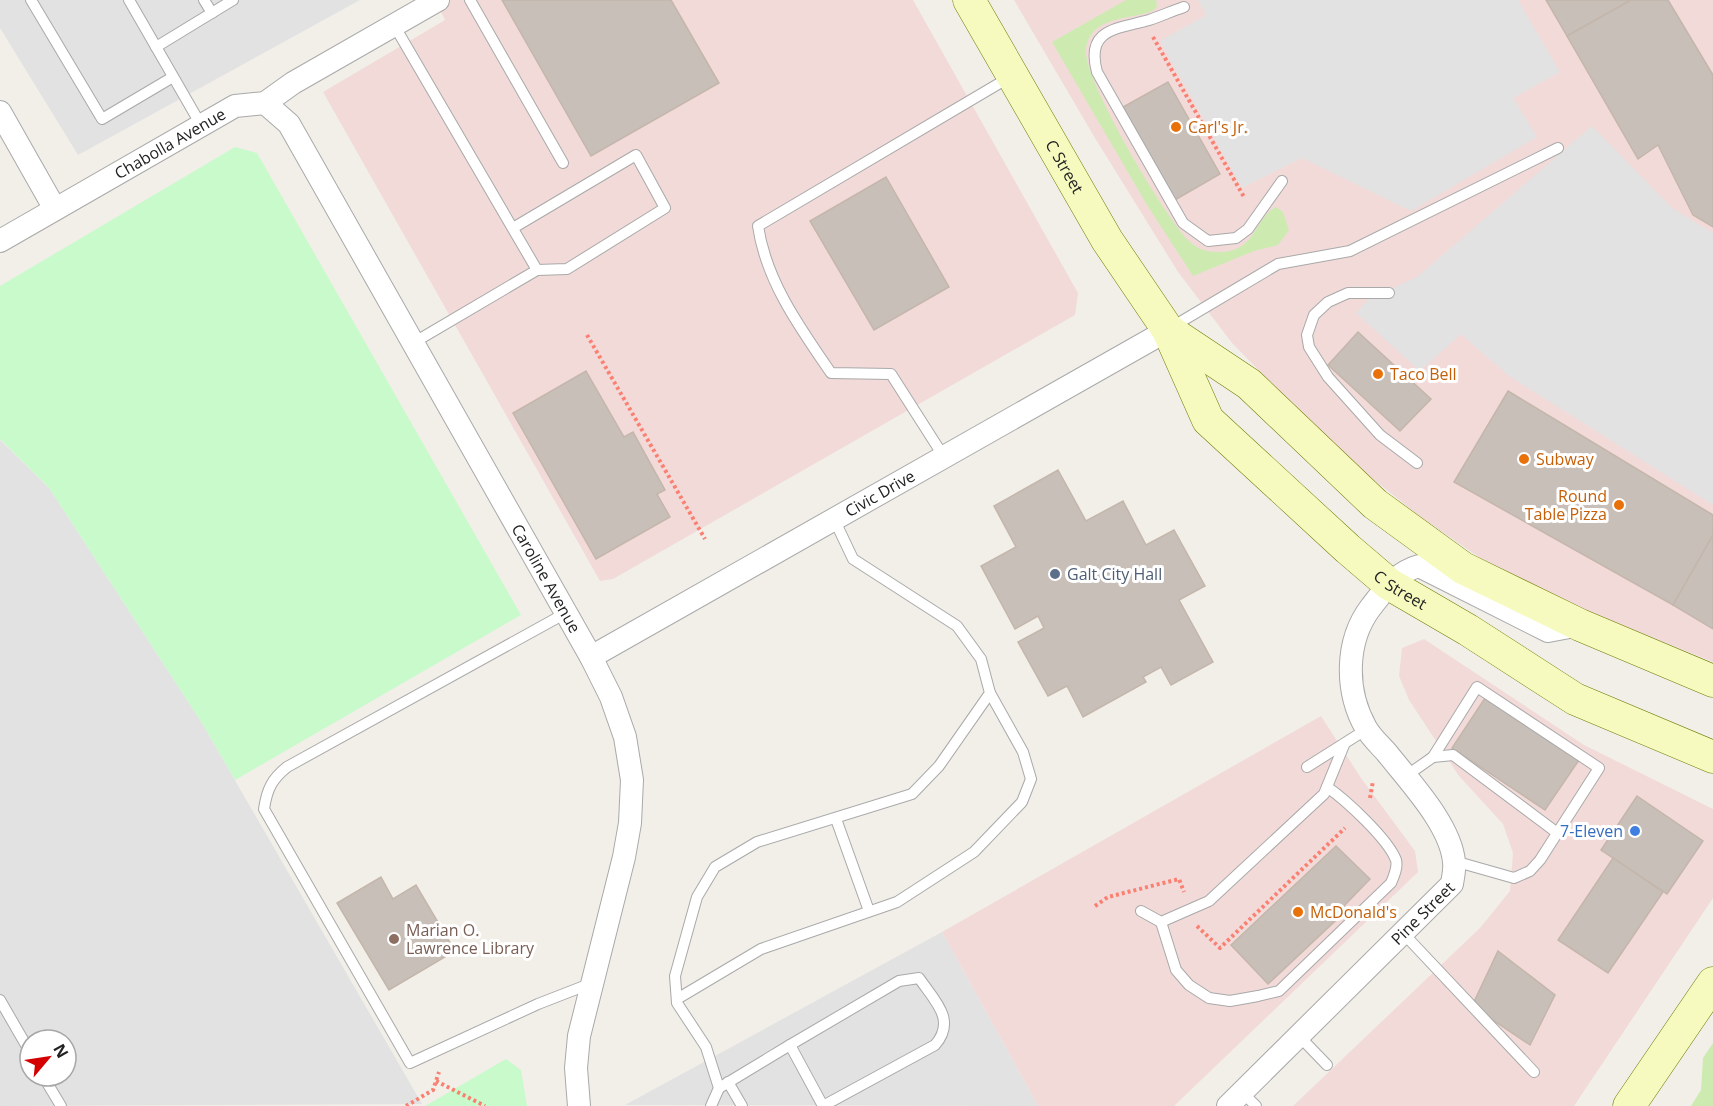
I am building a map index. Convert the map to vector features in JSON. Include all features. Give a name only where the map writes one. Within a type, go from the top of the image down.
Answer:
[{"type":"street","name":"Chabolla Avenue","points":[[0,241],[235,106],[265,103],[438,0]]},
{"type":"street","name":"C Street","points":[[969,0],[1107,240],[1168,330],[1208,420],[1389,584],[1468,630],[1575,699],[1713,757]]},
{"type":"street","name":"Caroline Avenue","points":[[265,103],[289,124],[591,657],[611,697],[625,737],[632,780],[630,823],[624,857],[579,1036],[576,1068],[579,1106]]},
{"type":"street","points":[[0,112],[55,209]]},
{"type":"street","name":"C Street","points":[[1168,330],[1249,384],[1375,504],[1462,568],[1580,625],[1713,681]]},
{"type":"street","name":"Civic Drive","points":[[591,657],[1168,330]]},
{"type":"street","name":"Pine Street","points":[[1242,1101],[1299,1036],[1452,885],[1454,861],[1448,841],[1430,807],[1366,729],[1353,692],[1350,665],[1356,637],[1366,613],[1401,573],[1419,566],[1548,631],[1580,625]]},
{"type":"street","points":[[1629,1106],[1713,984]]},
{"type":"lane","points":[[31,0],[102,119],[173,77]]},
{"type":"lane","points":[[129,0],[201,125]]},
{"type":"lane","points":[[204,0],[212,13]]},
{"type":"lane","points":[[156,47],[233,0]]},
{"type":"lane","points":[[470,0],[563,163]]},
{"type":"lane","points":[[1184,6],[1144,21],[1119,25],[1100,38],[1093,57],[1097,72],[1183,223],[1208,241],[1236,238],[1248,229],[1282,181]]},
{"type":"lane","points":[[394,25],[537,270]]},
{"type":"lane","points":[[944,457],[891,374],[831,373],[792,316],[761,250],[758,226],[1013,76]]},
{"type":"lane","points":[[1168,330],[1278,264],[1350,251],[1558,148]]},
{"type":"lane","points":[[412,343],[537,270],[567,269],[666,208],[636,154],[513,228]]},
{"type":"lane","points":[[1389,293],[1348,293],[1329,302],[1314,315],[1307,336],[1310,347],[1328,377],[1380,435],[1417,463]]},
{"type":"lane","points":[[676,999],[761,949],[897,902],[974,852],[1022,802],[1031,779],[1023,752],[990,693],[981,659],[957,626],[852,559],[834,519]]},
{"type":"lane","points":[[566,613],[287,767],[274,777],[267,791],[264,809],[410,1063],[538,1004],[592,983]]},
{"type":"lane","points":[[1406,776],[1433,757],[1478,687],[1599,768],[1540,860],[1530,871],[1514,878],[1454,861]]},
{"type":"lane","points":[[742,1106],[724,1085],[706,1047],[676,999],[675,976],[697,897],[715,867],[757,842],[912,794],[939,766],[990,693]]},
{"type":"lane","points":[[1307,767],[1366,729]]},
{"type":"lane","points":[[1161,921],[1209,901],[1324,794],[1344,745]]},
{"type":"lane","points":[[1433,757],[1453,755],[1556,832]]},
{"type":"lane","points":[[1141,911],[1161,921],[1176,970],[1189,985],[1209,998],[1230,1001],[1279,991],[1390,883],[1396,872],[1397,862],[1385,844],[1344,798],[1327,787]]},
{"type":"lane","points":[[836,819],[869,911]]},
{"type":"lane","points":[[1403,933],[1533,1072]]},
{"type":"lane","points":[[711,1106],[724,1085],[790,1045],[899,981],[919,978],[944,1015],[944,1035],[935,1045],[823,1106],[790,1045]]},
{"type":"lane","points":[[0,1000],[18,1031]]},
{"type":"lane","points":[[1299,1036],[1327,1065]]},
{"type":"lane","points":[[51,1088],[61,1106]]},
{"type":"path","points":[[1144,21],[1244,197]]},
{"type":"path","points":[[587,335],[705,539]]},
{"type":"path","points":[[406,1106],[433,1090],[440,1069]]},
{"type":"path","points":[[436,1081],[485,1106]]},
{"type":"shaded area","points":[[0,0],[360,0],[78,155],[0,28]]},
{"type":"shaded area","points":[[435,0],[913,0],[1078,293],[1075,315],[613,579],[600,581],[323,92],[445,20]]},
{"type":"shaded area","points":[[1014,0],[1713,0],[1713,662],[1585,610],[1480,558],[1421,517],[1341,454],[1232,343],[1178,272],[1095,138]]},
{"type":"shaded area","points":[[1198,0],[1518,0],[1560,72],[1513,98],[1537,137],[1411,211],[1302,158],[1242,188],[1160,41],[1206,15]]},
{"type":"shaded area","points":[[1592,126],[1672,208],[1713,233],[1713,505],[1509,376],[1461,334],[1420,371],[1356,313],[1369,299],[1417,277]]},
{"type":"shaded area","points":[[0,440],[49,488],[203,725],[422,1104],[0,1106]]},
{"type":"shaded area","points":[[1424,639],[1584,745],[1713,809],[1713,898],[1574,1106],[1293,1106],[1480,928],[1510,891],[1513,853],[1503,824],[1459,776],[1409,700],[1399,676],[1402,648]]},
{"type":"shaded area","points":[[1321,716],[1361,778],[1415,851],[1418,872],[1174,1106],[1038,1106],[942,932]]},
{"type":"shaded area","points":[[942,932],[1038,1106],[625,1105]]},
{"type":"green space","points":[[1126,0],[1156,0],[1157,6],[1144,14],[1108,22],[1098,28],[1090,37],[1086,50],[1089,66],[1111,117],[1146,179],[1178,228],[1192,244],[1199,248],[1218,252],[1240,247],[1269,212],[1276,207],[1283,212],[1289,230],[1278,245],[1254,251],[1193,276],[1147,205],[1052,42]]},
{"type":"green space","points":[[235,147],[257,153],[521,615],[235,780],[203,725],[49,488],[0,439],[0,286]]},
{"type":"green space","points":[[1713,1043],[1713,1106],[1691,1106],[1701,1090],[1703,1058]]},
{"type":"green space","points":[[506,1059],[521,1070],[527,1106],[425,1106]]},
{"type":"building","points":[[502,0],[671,0],[719,83],[591,156]]},
{"type":"building","points":[[1546,0],[1631,0],[1567,36]]},
{"type":"building","points":[[1631,0],[1668,0],[1713,75],[1713,227],[1693,215],[1658,145],[1638,159],[1567,36]]},
{"type":"building","points":[[1168,82],[1220,174],[1175,200],[1123,107]]},
{"type":"building","points":[[886,177],[949,287],[874,330],[810,221]]},
{"type":"building","points":[[1358,332],[1431,399],[1400,431],[1328,365]]},
{"type":"building","points":[[586,371],[624,437],[633,432],[665,490],[657,494],[670,517],[596,559],[513,413]]},
{"type":"building","points":[[1508,391],[1713,515],[1713,535],[1673,605],[1454,482]]},
{"type":"building","points":[[1058,470],[1086,521],[1123,501],[1146,545],[1174,530],[1205,586],[1179,600],[1213,662],[1171,685],[1161,667],[1143,677],[1146,682],[1083,717],[1067,686],[1048,696],[1018,642],[1044,628],[1038,616],[1015,629],[981,566],[1016,547],[994,506]]},
{"type":"building","points":[[1713,535],[1713,629],[1673,605]]},
{"type":"building","points":[[1485,698],[1579,760],[1545,810],[1452,748]]},
{"type":"building","points":[[1637,796],[1703,841],[1667,894],[1601,850]]},
{"type":"building","points":[[1336,846],[1370,879],[1344,906],[1347,910],[1268,984],[1231,945]]},
{"type":"building","points":[[1613,858],[1663,892],[1608,973],[1558,940]]},
{"type":"building","points":[[381,877],[393,899],[416,885],[455,951],[389,990],[337,903]]},
{"type":"building","points":[[1498,951],[1555,995],[1530,1045],[1472,1006]]},
{"type":"place","name":"Carl's Jr.","points":[[1176,127]]},
{"type":"place","name":"Taco Bell","points":[[1378,374]]},
{"type":"place","name":"Subway","points":[[1524,459]]},
{"type":"place","name":"Round Table Pizza","points":[[1619,505]]},
{"type":"place","name":"Galt City Hall","points":[[1055,574]]},
{"type":"place","name":"7-Eleven","points":[[1635,831]]},
{"type":"place","name":"McDonald's","points":[[1298,912]]},
{"type":"place","name":"Marian O. Lawrence Library","points":[[394,939]]}]
